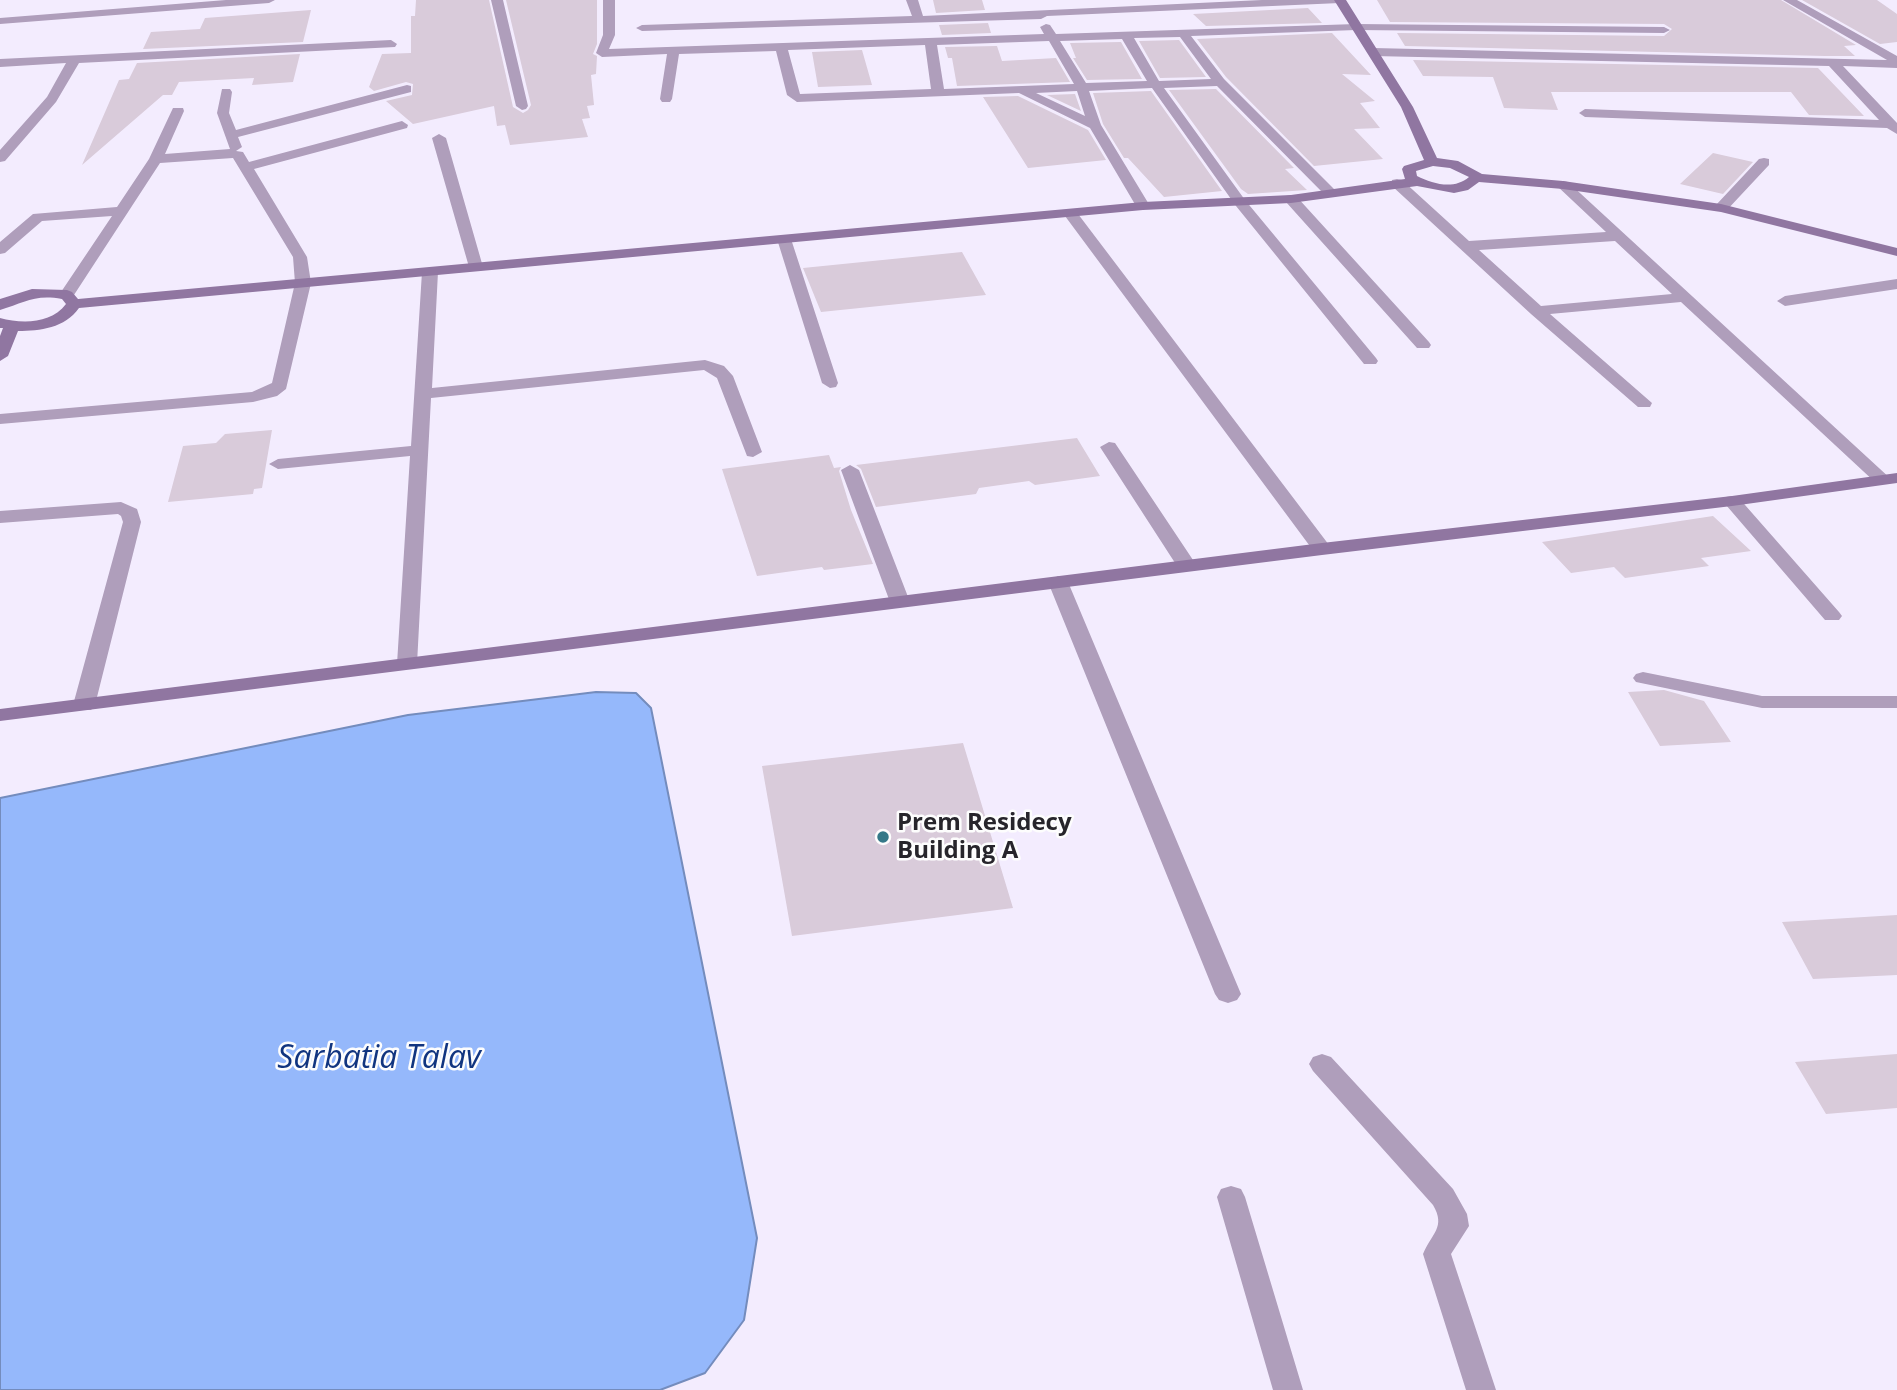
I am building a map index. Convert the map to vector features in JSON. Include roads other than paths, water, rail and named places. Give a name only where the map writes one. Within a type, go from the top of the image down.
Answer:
[{"type":"street","points":[[0,21],[269,0]]},
{"type":"street","points":[[497,0],[522,106]]},
{"type":"street","points":[[609,0],[609,35],[602,52],[1356,27],[1664,30]]},
{"type":"street","points":[[912,0],[919,20]]},
{"type":"street","points":[[1033,0],[1051,37],[1082,87],[1095,125],[1143,206]]},
{"type":"street","points":[[642,28],[1040,15],[1153,4],[1340,0],[1407,107],[1432,162]]},
{"type":"street","points":[[1789,0],[1897,63]]},
{"type":"street","points":[[860,22],[869,44]]},
{"type":"street","points":[[1183,33],[1220,82],[1329,192]]},
{"type":"street","points":[[1126,35],[1154,84],[1238,203],[1370,360]]},
{"type":"street","points":[[930,41],[938,93]]},
{"type":"street","points":[[0,63],[391,44]]},
{"type":"street","points":[[781,46],[793,95],[797,98],[1220,82]]},
{"type":"street","points":[[666,99],[674,50]]},
{"type":"street","points":[[1373,52],[1897,63]]},
{"type":"street","points":[[0,158],[52,99],[75,59]]},
{"type":"street","points":[[1833,63],[1893,128]]},
{"type":"street","points":[[232,135],[407,89]]},
{"type":"street","points":[[1020,90],[1095,125]]},
{"type":"street","points":[[0,419],[253,397],[271,392],[280,385],[303,283],[296,247],[242,161],[223,113],[226,92]]},
{"type":"street","points":[[0,356],[6,324],[53,320],[64,315],[122,211],[156,159],[178,111]]},
{"type":"street","points":[[1585,113],[1893,128]]},
{"type":"street","points":[[156,159],[228,153],[242,161],[402,125]]},
{"type":"street","points":[[439,138],[476,267]]},
{"type":"street","points":[[1476,178],[1475,174],[1462,166],[1432,162],[1409,169],[1411,178],[1434,187],[1454,188],[1470,184],[1476,178],[1563,185],[1721,208],[1897,252]]},
{"type":"street","points":[[1721,208],[1764,162]]},
{"type":"street","points":[[2,301],[32,293],[71,300],[303,283],[1143,206],[1291,199],[1417,182]]},
{"type":"street","points":[[1397,183],[1537,311],[1644,403]]},
{"type":"street","points":[[1563,185],[1684,297],[1890,479]]},
{"type":"street","points":[[1291,199],[1423,345]]},
{"type":"street","points":[[0,250],[38,217],[122,211]]},
{"type":"street","points":[[1070,213],[1322,549]]},
{"type":"street","points":[[1467,246],[1618,236]]},
{"type":"street","points":[[784,239],[830,383]]},
{"type":"street","points":[[407,664],[430,272]]},
{"type":"street","points":[[1785,301],[1897,284]]},
{"type":"street","points":[[1537,311],[1684,297]]},
{"type":"street","points":[[424,394],[705,365],[718,369],[724,376],[753,452]]},
{"type":"street","points":[[1109,447],[1187,566]]},
{"type":"street","points":[[278,464],[420,450]]},
{"type":"street","points":[[850,470],[900,602]]},
{"type":"street","points":[[0,715],[1322,549],[1732,501],[1890,479]]},
{"type":"street","points":[[1732,501],[1832,615]]},
{"type":"street","points":[[0,517],[121,508],[130,513],[132,522],[84,705]]},
{"type":"street","points":[[1058,582],[1228,995]]},
{"type":"street","points":[[1643,678],[1762,702],[1897,702]]},
{"type":"street","points":[[1322,1064],[1443,1197],[1453,1214],[1455,1226],[1437,1254],[1480,1390]]},
{"type":"street","points":[[1231,1197],[1288,1390]]},
{"type":"water","name":"Sarbatia Talav","points":[[596,692],[636,693],[651,708],[757,1238],[744,1320],[705,1373],[660,1390],[0,1390],[0,798],[408,715]]},
{"type":"place","name":"Prem Residecy Building A","points":[[883,837]]}]
